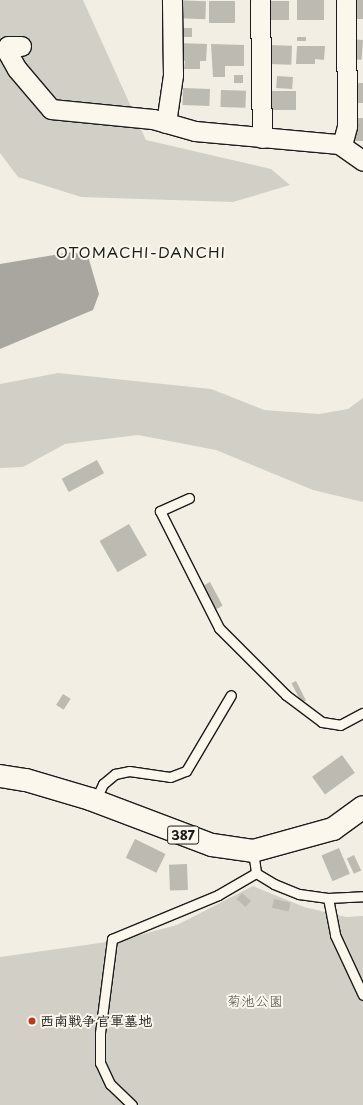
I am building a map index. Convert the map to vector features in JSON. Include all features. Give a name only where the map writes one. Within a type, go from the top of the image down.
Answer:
[{"type":"highway","name":"387","points":[[0,776],[26,780],[95,801],[212,845],[253,851],[333,829],[363,807]]},
{"type":"street","points":[[166,123],[173,75],[172,0]]},
{"type":"street","points":[[260,0],[262,138]]},
{"type":"street","points":[[342,145],[347,126],[346,0]]},
{"type":"street","points":[[21,46],[8,46],[8,53],[17,69],[51,109],[166,123],[195,131],[342,145],[363,161]]},
{"type":"lane","points":[[188,498],[160,511],[219,628],[286,694],[322,722],[340,725],[363,713]]},
{"type":"lane","points":[[95,801],[103,784],[114,774],[129,771],[170,778],[186,772],[231,695]]},
{"type":"lane","points":[[253,851],[256,873]]},
{"type":"lane","points":[[256,873],[299,894],[328,898],[363,896]]},
{"type":"lane","points":[[132,1105],[110,1084],[100,1063],[100,1033],[112,939],[218,895],[256,873]]},
{"type":"lane","points":[[328,898],[335,934],[363,995]]},
{"type":"green space","points":[[0,0],[83,0],[146,140],[271,169],[290,185],[233,202],[81,197],[18,177],[0,153]]},
{"type":"green space","points":[[58,373],[211,389],[264,410],[319,414],[348,409],[363,398],[363,502],[313,490],[216,450],[138,435],[65,444],[23,467],[0,468],[0,384]]},
{"type":"green space","name":"菊池公園","points":[[253,886],[304,907],[346,917],[363,916],[363,1105],[0,1105],[0,957],[121,940],[177,925]]},
{"type":"shaded area","points":[[72,252],[88,256],[99,294],[93,310],[0,349],[0,264]]},
{"type":"building","points":[[173,0],[206,1],[205,19],[172,18]]},
{"type":"building","points":[[297,0],[324,0],[324,20],[297,20]]},
{"type":"building","points":[[348,0],[363,0],[363,19],[348,19]]},
{"type":"building","points":[[209,1],[235,1],[235,23],[209,23]]},
{"type":"building","points":[[263,1],[289,1],[289,20],[263,20]]},
{"type":"building","points":[[174,28],[192,28],[192,37],[174,37]]},
{"type":"building","points":[[297,37],[306,37],[306,41],[297,41]]},
{"type":"building","points":[[350,39],[363,40],[362,60],[349,59]]},
{"type":"building","points":[[178,43],[207,44],[206,61],[200,61],[200,69],[184,69],[185,61],[178,60]]},
{"type":"building","points":[[211,44],[244,45],[244,66],[225,66],[225,77],[213,77]]},
{"type":"building","points":[[268,45],[292,46],[291,65],[267,64]]},
{"type":"building","points":[[297,46],[325,46],[324,60],[315,59],[315,64],[296,64]]},
{"type":"building","points":[[234,75],[243,75],[243,83],[234,83]]},
{"type":"building","points":[[277,76],[293,77],[292,89],[276,88]]},
{"type":"building","points":[[355,83],[363,83],[363,103],[355,103]]},
{"type":"building","points":[[183,88],[210,89],[209,106],[182,105]]},
{"type":"building","points":[[221,90],[246,91],[245,108],[220,107]]},
{"type":"building","points":[[267,91],[296,91],[296,110],[267,110]]},
{"type":"building","points":[[353,118],[363,118],[363,141],[353,141]]},
{"type":"building","points":[[97,460],[104,473],[69,492],[62,479]]},
{"type":"building","points":[[129,524],[147,555],[118,572],[100,541]]},
{"type":"building","points":[[210,582],[223,606],[214,611],[201,587]]},
{"type":"building","points":[[296,681],[306,701],[302,703],[292,683]]},
{"type":"building","points":[[63,694],[71,699],[64,710],[56,705]]},
{"type":"building","points":[[342,755],[355,773],[325,795],[312,777]]},
{"type":"building","points":[[135,839],[166,854],[156,873],[126,858]]},
{"type":"building","points":[[339,848],[350,874],[332,881],[322,855]]},
{"type":"building","points":[[354,855],[361,870],[354,874],[347,858]]},
{"type":"building","points":[[187,864],[188,890],[170,891],[169,865]]},
{"type":"building","points":[[242,893],[251,901],[246,907],[237,899]]},
{"type":"building","points":[[274,899],[291,903],[289,912],[272,908]]},
{"type":"place","name":"西南戦争官軍墓地","points":[[32,1021]]},
{"type":"district","name":"OTOMACHI-DANCHI","points":[[141,252]]}]
